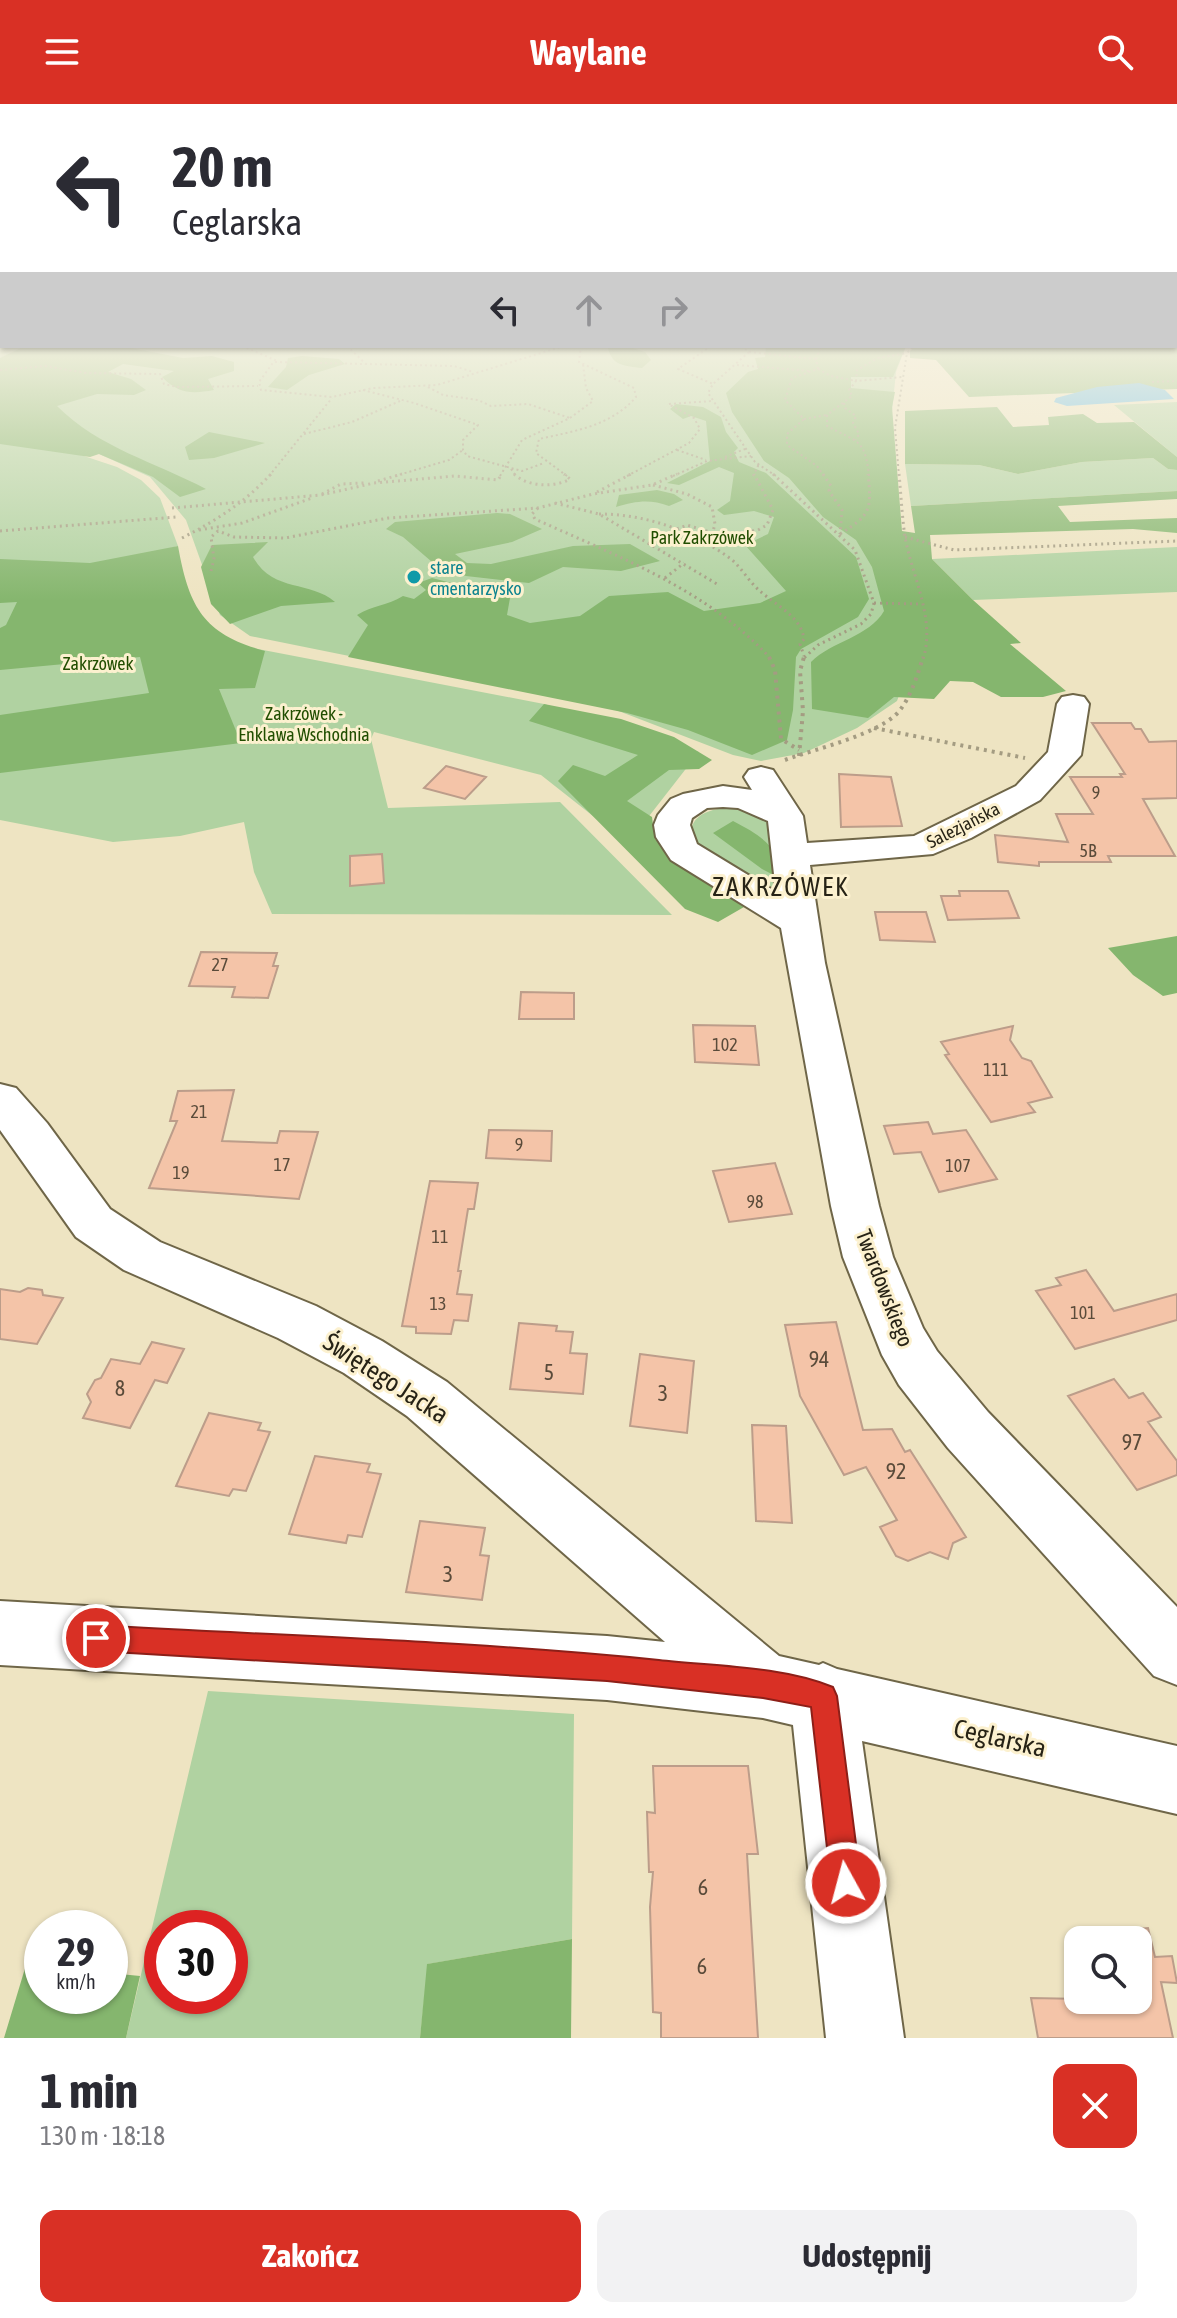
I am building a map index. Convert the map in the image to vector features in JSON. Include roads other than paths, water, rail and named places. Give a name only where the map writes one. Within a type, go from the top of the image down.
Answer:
[{"type":"street","name":"Salezjańska","points":[[779,816],[920,846],[1028,793],[1064,755],[1073,704]]},
{"type":"street","points":[[779,816],[755,802],[720,796],[685,805],[674,816],[671,829],[673,839],[684,852],[801,923]]},
{"type":"street","name":"Twardowskiego","points":[[779,816],[801,923],[806,971],[855,1206],[868,1257],[901,1339],[918,1368],[968,1430],[1177,1653]]},
{"type":"street","name":"Świętego Jacka","points":[[0,1100],[31,1135],[93,1223],[142,1256],[211,1288],[297,1322],[363,1357],[427,1399],[793,1690]]},
{"type":"street","name":"Ceglarska","points":[[0,1633],[607,1668],[793,1690],[1177,1780]]},
{"type":"street","points":[[793,1690],[865,2038]]},
{"type":"place","name":"stare cmentarzysko","points":[[414,577]]},
{"type":"district","name":"ZAKRZÓWEK","points":[[781,887]]},
{"type":"park label","name":"Park Zakrzówek","points":[[702,537]]},
{"type":"park label","name":"Zakrzówek","points":[[98,663]]},
{"type":"park label","name":"Zakrzówek - Enklawa Wschodnia","points":[[304,723]]}]
